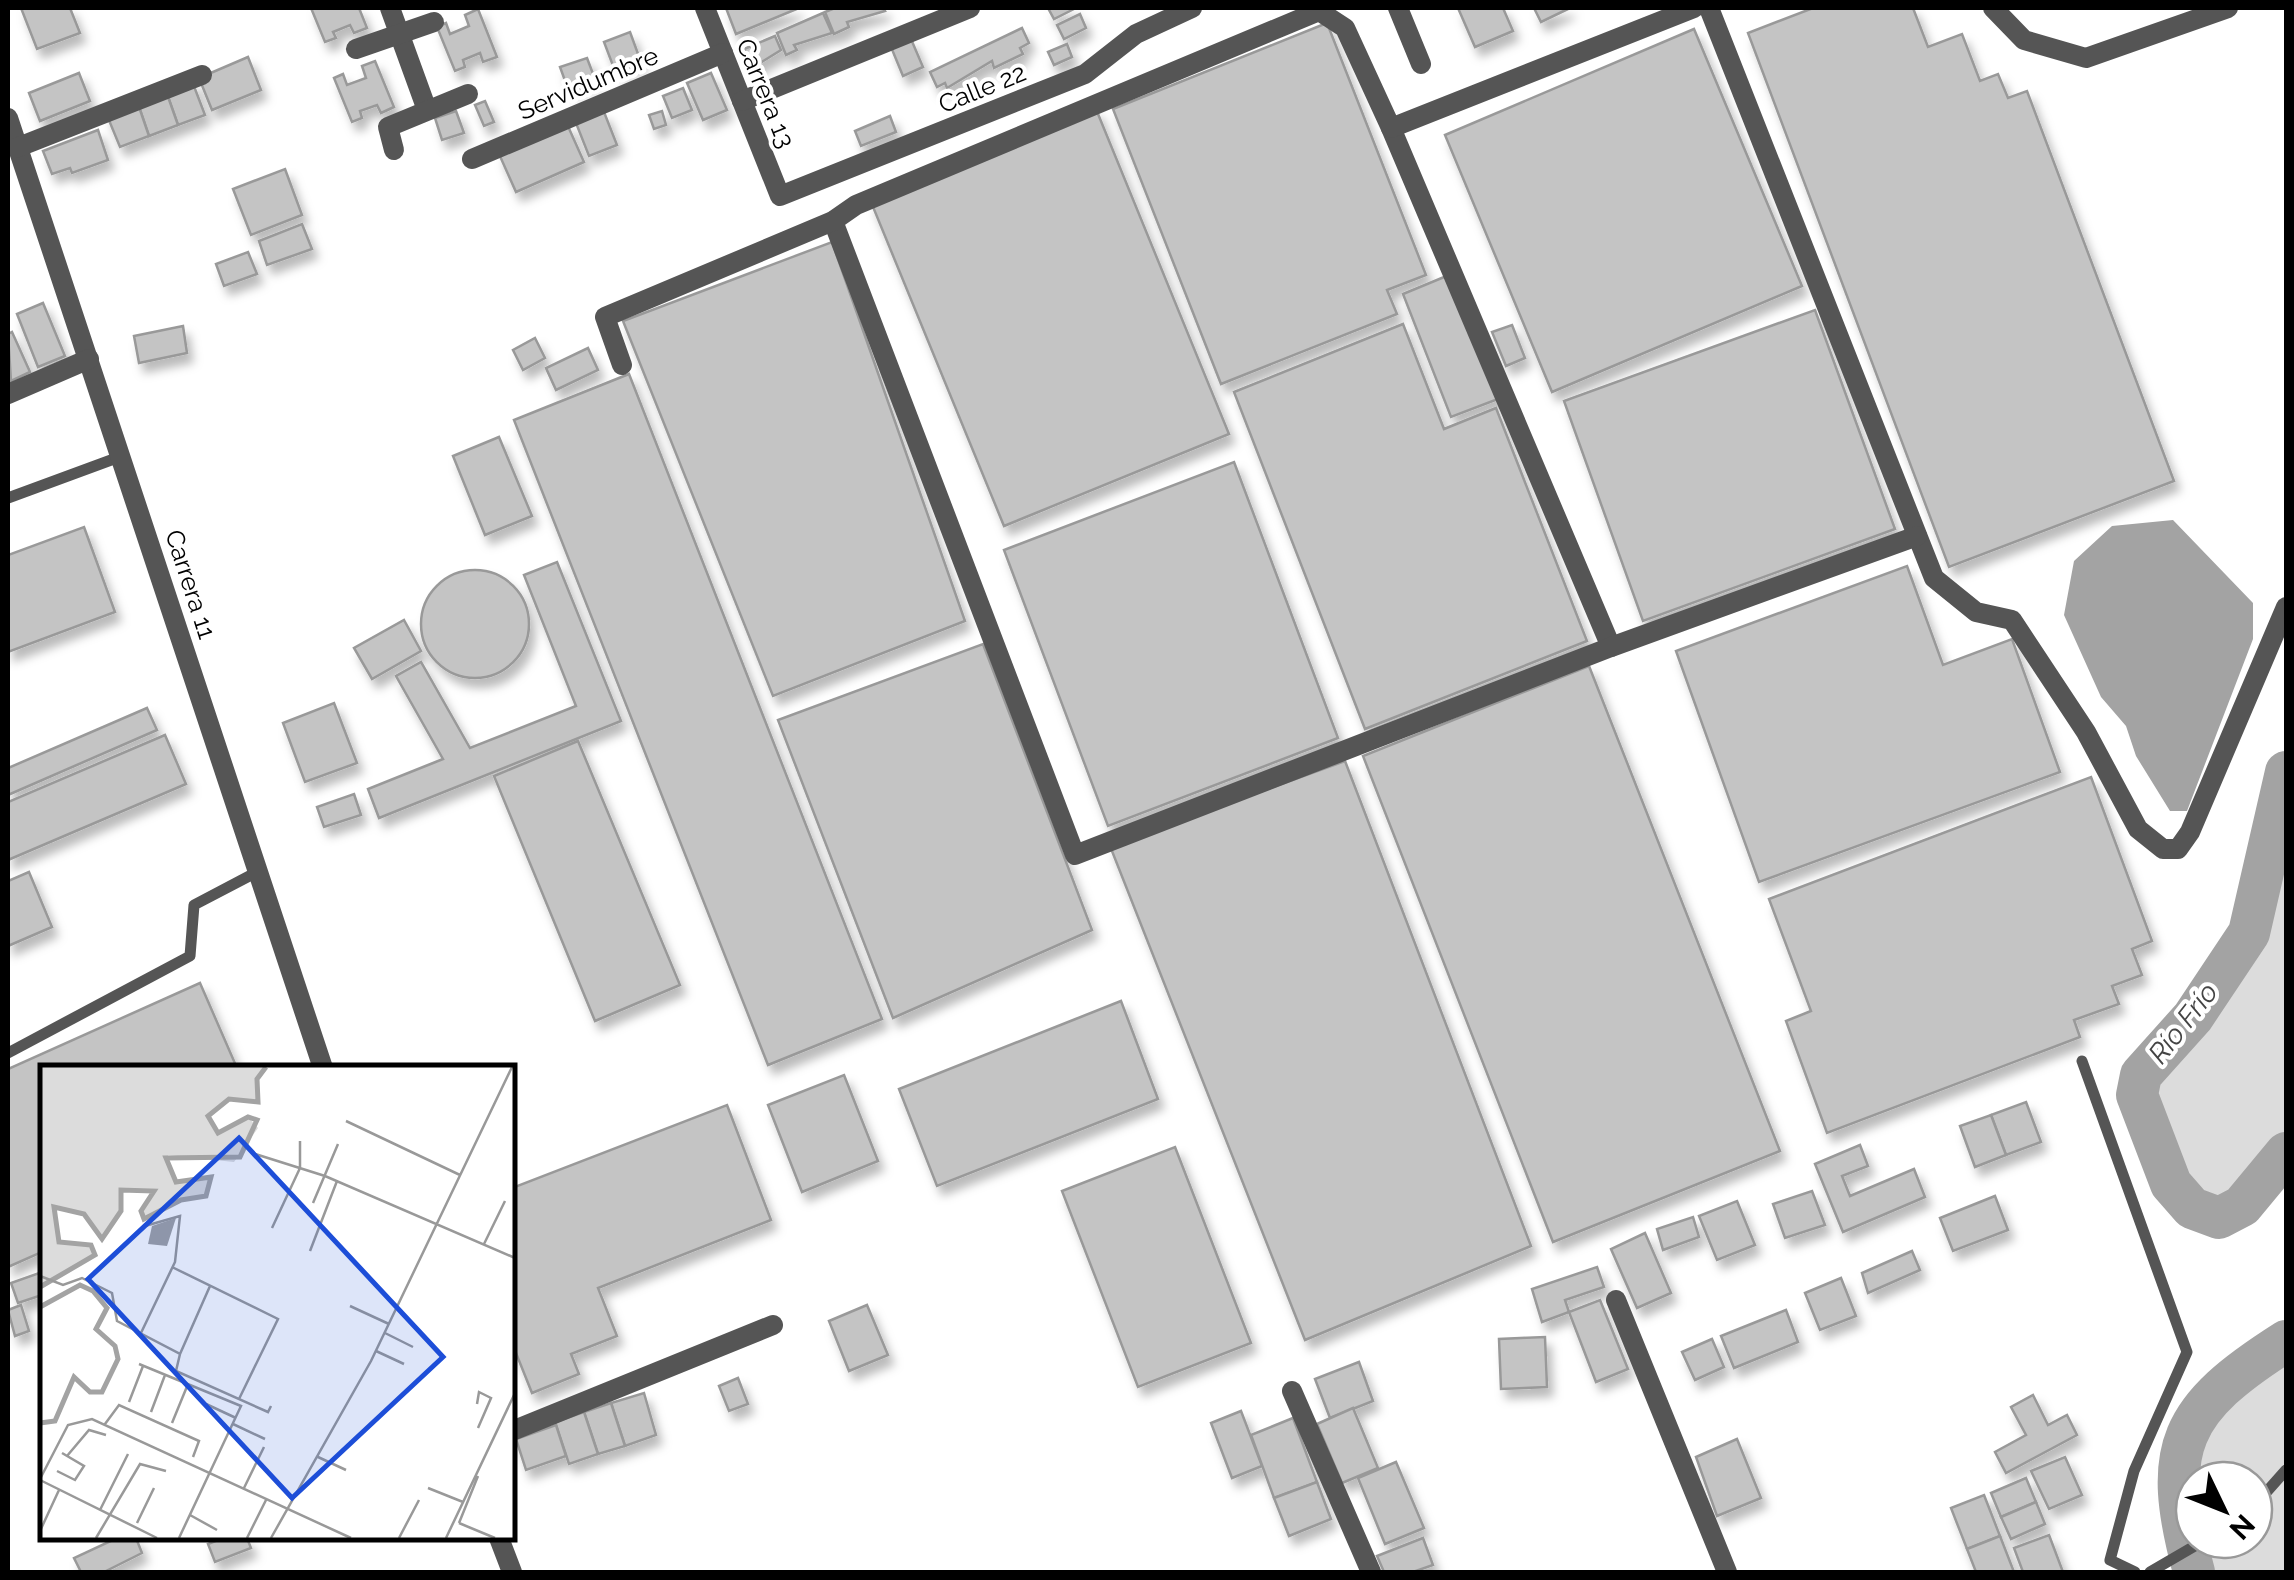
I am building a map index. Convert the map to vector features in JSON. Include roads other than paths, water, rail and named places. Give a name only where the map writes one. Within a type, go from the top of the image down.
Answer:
[{"type":"street","points":[[390,8],[428,110]]},
{"type":"street","name":"Carrera 13","points":[[705,8],[780,196]]},
{"type":"street","points":[[742,101],[970,8]]},
{"type":"street","points":[[1398,8],[1421,64]]},
{"type":"street","points":[[1392,128],[1694,8]]},
{"type":"street","points":[[1709,8],[1934,578],[1976,612],[2012,620],[2086,732],[2138,830],[2163,849],[2178,849],[2190,832],[2286,607]]},
{"type":"street","points":[[1993,8],[2024,40],[2086,58],[2228,8]]},
{"type":"street","name":"Calle 22","points":[[780,196],[1085,74],[1136,34],[1185,9]]},
{"type":"street","points":[[622,365],[605,317],[833,221],[856,205],[1318,10],[1346,28],[1392,128],[1611,647]]},
{"type":"street","points":[[356,50],[434,22]]},
{"type":"street","name":"Servidumbre","points":[[472,159],[723,54]]},
{"type":"street","points":[[16,148],[202,75]]},
{"type":"street","points":[[394,150],[388,127],[468,94]]},
{"type":"street","name":"Carrera 11","points":[[8,118],[323,1065]]},
{"type":"street","points":[[833,221],[1075,855],[1611,647],[1917,536]]},
{"type":"street","points":[[8,394],[89,358]]},
{"type":"street","points":[[1616,1300],[1728,1572]]},
{"type":"street","points":[[515,1430],[773,1324]]},
{"type":"street","points":[[1292,1390],[1371,1572]]},
{"type":"street","points":[[499,1540],[512,1572]]},
{"type":"lane","points":[[8,498],[122,456]]},
{"type":"lane","points":[[8,1053],[190,956],[194,905],[259,871]]},
{"type":"lane","points":[[2082,1061],[2187,1352],[2134,1471],[2110,1560],[2136,1572]]},
{"type":"lane","points":[[2150,1572],[2174,1558]]},
{"type":"waterway","name":"Río Frío","points":[[2286,772],[2249,933],[2193,1017],[2141,1075],[2137,1095],[2171,1184],[2192,1208],[2219,1218],[2242,1206],[2286,1153]]},
{"type":"waterway","name":"Río Frío","points":[[2194,1572],[2179,1493],[2180,1462],[2187,1435],[2201,1411],[2222,1388],[2286,1341]]}]
